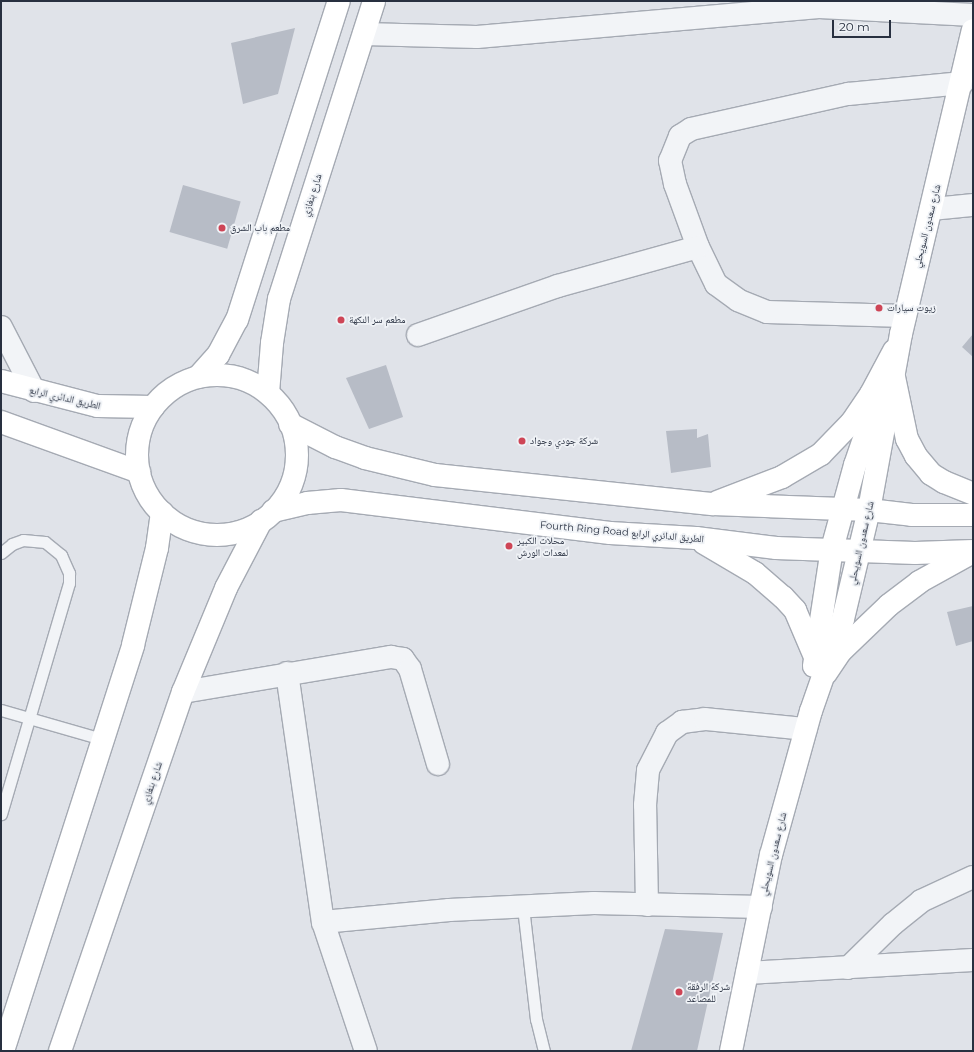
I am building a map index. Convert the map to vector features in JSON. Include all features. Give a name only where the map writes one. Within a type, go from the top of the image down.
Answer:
[{"type":"main road","points":[[198,377],[218,355],[237,320],[340,1]]},
{"type":"main road","name":"شارع بنغازي","points":[[60,1051],[183,692],[226,588],[267,516],[285,497],[293,479],[297,461],[296,442],[290,424],[277,402],[268,393],[272,343],[279,299],[374,1]]},
{"type":"main road","name":"شارع سعدون السويحلي","points":[[731,1051],[772,855],[808,720],[820,665],[843,619],[869,510],[894,377],[900,333],[962,84],[970,60],[973,30]]},
{"type":"main road","points":[[713,504],[782,477],[821,454],[852,422],[871,394],[900,333]]},
{"type":"main road","points":[[820,665],[832,549],[842,509],[900,333]]},
{"type":"main road","points":[[3,1051],[133,645],[157,548],[162,512],[144,487],[139,472],[138,445],[146,418],[153,407],[173,388],[198,377],[213,375],[242,379],[268,393]]},
{"type":"main road","points":[[894,377],[907,438],[916,456],[931,474],[944,482],[973,494]]},
{"type":"main road","name":"الطريق الدائري الرابع","points":[[1,381],[34,391],[98,406],[153,407]]},
{"type":"main road","points":[[1,422],[139,472]]},
{"type":"main road","points":[[290,424],[335,447],[365,458],[435,475],[713,504],[869,510],[912,515],[973,515]]},
{"type":"main road","name":"Fourth Ring Road الطريق الدائري الرابع","points":[[162,512],[194,531],[214,534],[232,533],[267,516],[307,503],[341,500],[610,533],[696,538],[776,548],[915,553],[973,551]]},
{"type":"main road","points":[[696,538],[755,573],[780,593],[795,610],[820,665]]},
{"type":"main road","points":[[820,665],[841,651],[889,605],[919,582],[973,551]]},
{"type":"street","points":[[364,34],[478,36],[819,6],[973,15]]},
{"type":"street","points":[[900,333],[767,312],[738,300],[716,284],[698,247],[675,184],[670,161],[680,136],[691,129],[848,94],[962,84]]},
{"type":"street","points":[[932,209],[973,204]]},
{"type":"street","points":[[418,335],[558,286],[698,247]]},
{"type":"street","points":[[1,327],[34,391]]},
{"type":"street","points":[[183,692],[287,673],[391,657],[403,659],[410,670],[438,764]]},
{"type":"street","points":[[287,673],[324,922],[366,1051]]},
{"type":"street","points":[[647,905],[645,805],[648,770],[667,732],[682,722],[705,719],[808,720]]},
{"type":"street","points":[[848,968],[893,924],[921,901],[973,877]]},
{"type":"street","points":[[324,922],[449,910],[594,904],[761,907]]},
{"type":"street","points":[[747,973],[973,960]]},
{"type":"lane","points":[[1,553],[12,544],[23,540],[45,542],[61,555],[69,573],[68,588],[1,814]]},
{"type":"lane","points":[[1,710],[102,739]]},
{"type":"lane","points":[[523,907],[536,1019],[544,1051]]},
{"type":"building","points":[[295,28],[278,94],[243,104],[231,43]]},
{"type":"building","points":[[183,185],[241,202],[227,249],[169,232]]},
{"type":"building","points":[[973,334],[973,357],[962,347]]},
{"type":"building","points":[[386,365],[403,417],[369,429],[346,378]]},
{"type":"building","points":[[697,429],[697,438],[708,434],[711,467],[671,473],[666,431]]},
{"type":"building","points":[[973,606],[973,641],[956,646],[947,612]]},
{"type":"building","name":"شركة الرفقة للمصاعد","points":[[665,929],[723,933],[697,1051],[631,1051]]},
{"type":"place","name":"مطعم باب الشرق","points":[[222,228]]},
{"type":"place","name":"زيوت سيارات","points":[[879,308]]},
{"type":"place","name":"مطعم سر النكهة","points":[[341,320]]},
{"type":"place","name":"شركة جودي وجواد","points":[[522,441]]},
{"type":"place","name":"محلات الكبير لمعدات الورش","points":[[509,546]]},
{"type":"place","name":"شركة الرفقة للمصاعد","points":[[679,992]]}]
